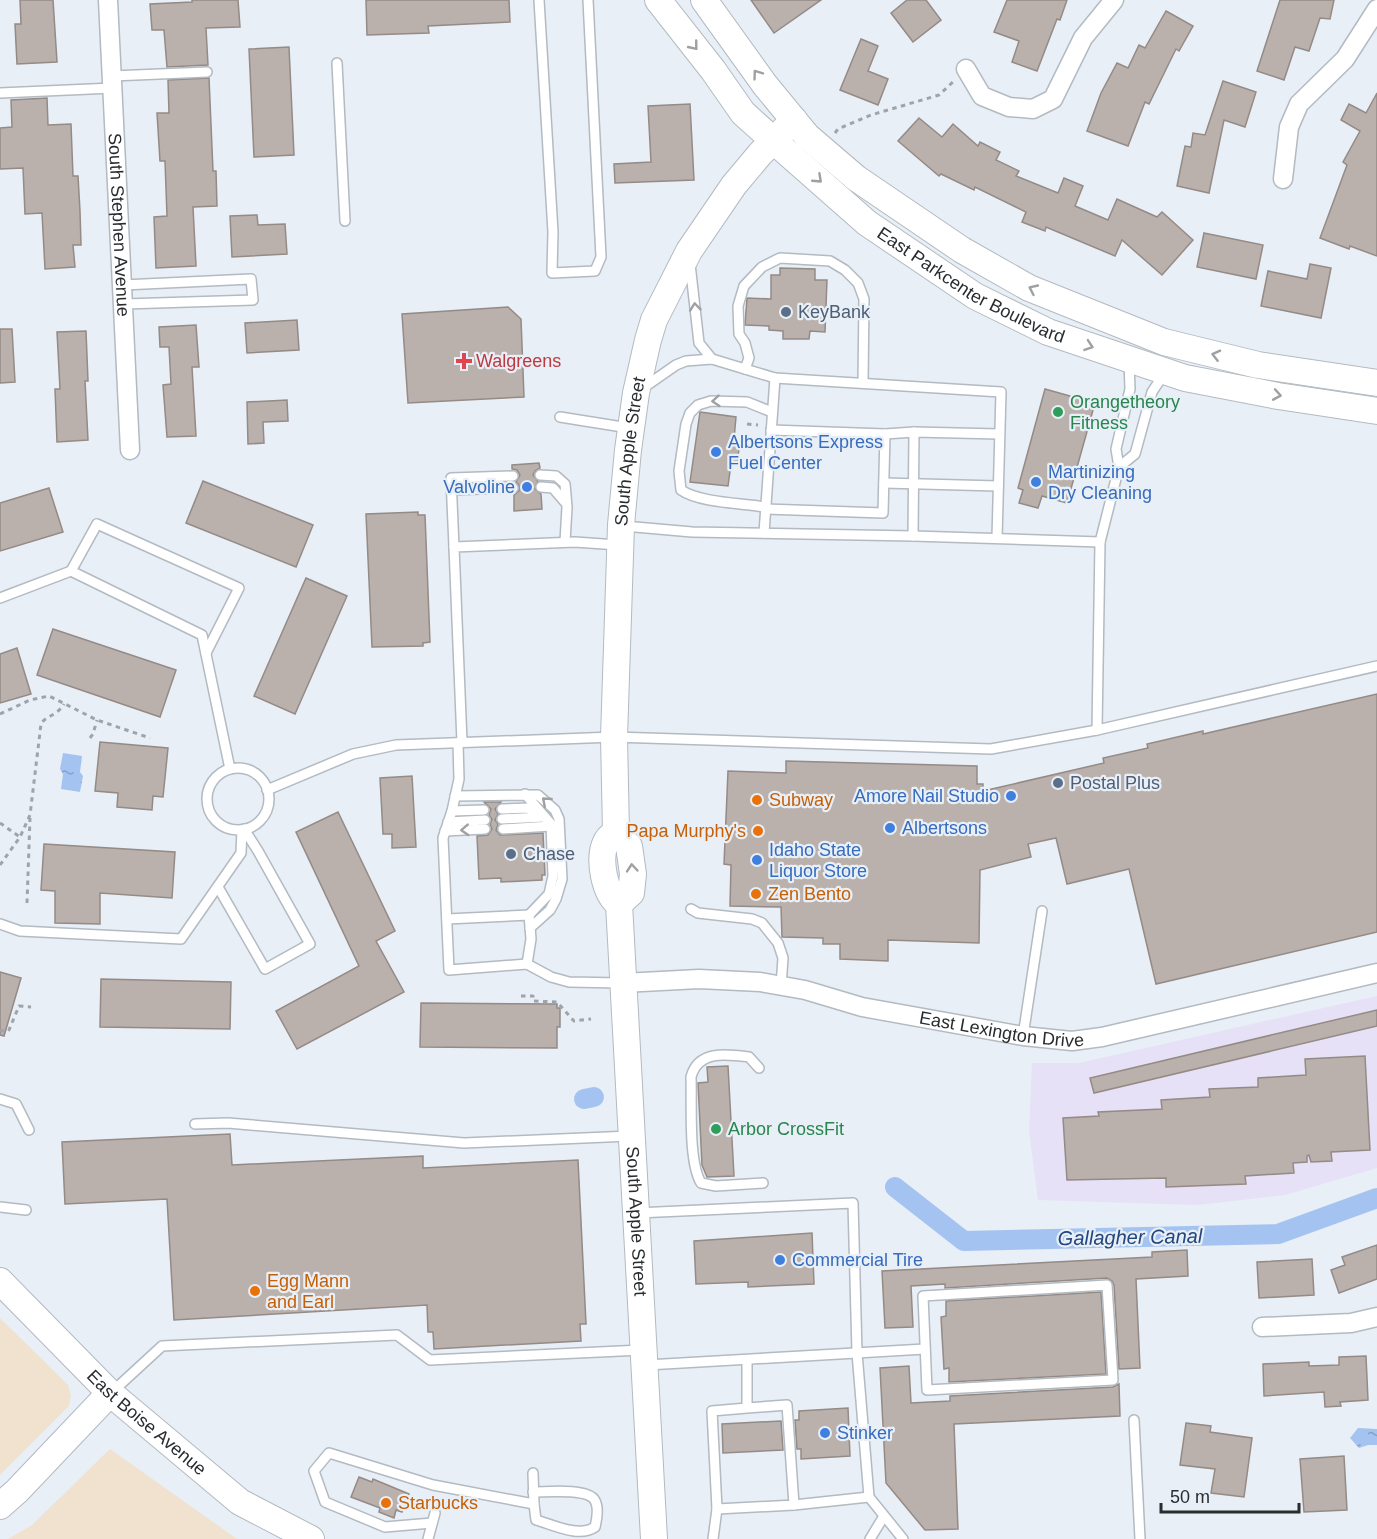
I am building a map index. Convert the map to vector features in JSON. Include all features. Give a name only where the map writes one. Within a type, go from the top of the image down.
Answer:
[{"type":"main road","name":"East Parkcenter Boulevard","points":[[658,0],[713,70],[743,113],[867,224],[975,296],[1048,332],[1185,378],[1278,396],[1377,411]]},
{"type":"main road","name":"East Parkcenter Boulevard","points":[[704,0],[765,85],[807,136],[856,178],[962,249],[1029,288],[1164,342],[1258,365],[1377,383]]},
{"type":"main road","name":"South Apple Street","points":[[654,1539],[619,904],[607,891],[603,860],[606,842],[616,832],[614,737],[621,536],[631,428],[636,393],[654,320],[689,251],[734,185],[794,120]]},
{"type":"main road","name":"East Boise Avenue","points":[[0,1281],[110,1393],[240,1503],[311,1539]]},
{"type":"main road","points":[[0,1506],[110,1393]]},
{"type":"street","name":"South Stephen Avenue","points":[[108,0],[130,450]]},
{"type":"street","points":[[966,69],[982,96],[1009,107],[1033,110],[1053,99],[1083,38],[1114,0]]},
{"type":"street","points":[[1283,179],[1289,126],[1299,104],[1344,59],[1377,9]]},
{"type":"street","name":"East Lexington Drive","points":[[623,983],[699,979],[750,981],[805,990],[862,1007],[1023,1036],[1072,1041],[1102,1037],[1377,973]]},
{"type":"street","points":[[1262,1327],[1351,1323],[1377,1317]]},
{"type":"lane","points":[[539,0],[553,232],[552,273],[595,271],[601,257],[588,0]]},
{"type":"lane","points":[[338,63],[345,221]]},
{"type":"lane","points":[[0,93],[207,72]]},
{"type":"lane","points":[[689,251],[699,343],[712,359]]},
{"type":"lane","points":[[746,369],[748,358],[746,343],[739,334],[738,306],[744,286],[762,267],[780,258],[830,261],[845,270],[858,283],[864,299],[863,383]]},
{"type":"lane","points":[[123,285],[251,279],[254,300],[124,304]]},
{"type":"lane","points":[[636,393],[676,364],[712,359],[775,378],[1001,392],[997,538]]},
{"type":"lane","points":[[1097,730],[1100,542],[1119,467],[1116,450],[1130,389],[1129,360]]},
{"type":"lane","points":[[1119,467],[1135,454],[1152,392],[1166,372]]},
{"type":"lane","points":[[764,533],[775,378]]},
{"type":"lane","points":[[772,412],[747,402],[711,401],[698,405],[690,413],[686,424],[679,471],[681,490],[688,495],[706,500],[765,508],[883,513],[885,434]]},
{"type":"lane","points":[[560,417],[631,428]]},
{"type":"lane","points":[[771,430],[885,434],[914,432],[999,434]]},
{"type":"lane","points":[[913,536],[914,432]]},
{"type":"lane","points":[[540,475],[556,476],[565,484],[567,507],[565,542]]},
{"type":"lane","points":[[513,476],[451,478],[460,742],[459,778],[452,811],[442,838],[449,970],[527,964],[551,977],[569,982],[623,983]]},
{"type":"lane","points":[[884,483],[998,486]]},
{"type":"lane","points":[[541,487],[554,488],[561,495],[567,507]]},
{"type":"lane","points":[[452,490],[513,488]]},
{"type":"lane","points":[[0,598],[71,571],[97,524],[239,588],[206,653]]},
{"type":"lane","points":[[454,547],[565,542],[692,532],[1100,542]]},
{"type":"lane","points":[[71,571],[202,635],[230,769]]},
{"type":"lane","points":[[267,790],[353,754],[396,745],[614,737],[991,749],[1097,730],[1377,666]]},
{"type":"lane","points":[[230,769],[249,770],[263,781],[267,790],[269,800],[267,811],[261,820],[252,826],[232,829],[214,819],[209,810],[207,800],[213,780],[230,769]]},
{"type":"lane","points":[[447,919],[529,915],[542,903],[552,886],[554,876],[551,826],[525,794]]},
{"type":"lane","points":[[455,796],[538,795],[555,810],[560,829],[562,879],[550,910],[530,928]]},
{"type":"lane","points":[[447,826],[485,820],[452,811]]},
{"type":"lane","points":[[545,817],[502,819],[551,826]]},
{"type":"lane","points":[[0,924],[20,931],[181,939],[241,853],[243,829]]},
{"type":"lane","points":[[218,887],[265,969],[310,944],[258,850],[243,829]]},
{"type":"lane","points":[[691,909],[698,913],[752,919],[762,923],[778,943],[783,958],[781,986]]},
{"type":"lane","points":[[1023,1036],[1042,911]]},
{"type":"lane","points":[[527,964],[531,939],[529,915]]},
{"type":"lane","points":[[759,1068],[749,1057],[727,1054],[702,1059],[694,1066],[691,1077],[694,1160],[696,1174],[701,1183],[716,1186],[763,1183]]},
{"type":"lane","points":[[0,1099],[16,1104],[29,1130]]},
{"type":"lane","points":[[195,1124],[228,1123],[464,1143],[632,1136]]},
{"type":"lane","points":[[636,1213],[853,1203],[857,1353],[869,1497],[903,1539]]},
{"type":"lane","points":[[0,1207],[26,1210]]},
{"type":"lane","points":[[1107,1285],[1113,1380],[927,1389],[925,1349],[922,1296],[1107,1285]]},
{"type":"lane","points":[[110,1393],[162,1346],[397,1335],[430,1360],[644,1358],[747,1360],[925,1349]]},
{"type":"lane","points":[[747,1360],[747,1408]]},
{"type":"lane","points":[[714,1539],[717,1509],[711,1411],[787,1406],[794,1504]]},
{"type":"lane","points":[[1134,1420],[1140,1539]]},
{"type":"lane","points":[[432,1524],[385,1527],[325,1502],[314,1471],[329,1453],[433,1485],[534,1504]]},
{"type":"lane","points":[[533,1473],[533,1492],[536,1520],[577,1532],[588,1532],[595,1527],[597,1506],[593,1498],[583,1492],[533,1492]]},
{"type":"lane","points":[[717,1509],[869,1497]]},
{"type":"lane","points":[[428,1539],[435,1514]]},
{"type":"lane","points":[[870,1539],[884,1516]]},
{"type":"path","points":[[831,136],[838,129],[871,115],[939,95],[966,69]]},
{"type":"path","points":[[0,714],[30,700],[49,696],[97,720],[150,738]]},
{"type":"path","points":[[27,903],[30,815],[40,724],[58,713],[64,704]]},
{"type":"path","points":[[90,738],[97,720]]},
{"type":"path","points":[[0,865],[20,837],[30,815]]},
{"type":"path","points":[[0,823],[20,837]]},
{"type":"path","points":[[521,996],[533,996],[533,1001],[557,1002],[574,1021],[591,1019]]},
{"type":"path","points":[[0,1030],[7,1032],[9,1030],[19,1006],[31,1006]]},
{"type":"shaded area","points":[[1377,996],[1377,1168],[1285,1195],[1198,1205],[1038,1200],[1029,1131],[1032,1063],[1079,1063]]},
{"type":"shaded area","points":[[0,1318],[68,1385],[71,1396],[69,1406],[0,1475]]},
{"type":"shaded area","points":[[110,1449],[237,1539],[8,1539],[32,1525]]},
{"type":"water","points":[[63,753],[82,756],[80,772],[83,776],[80,792],[61,789],[63,774],[60,769]]},
{"type":"water","points":[[1358,1428],[1377,1429],[1377,1445],[1359,1448],[1350,1438]]},
{"type":"building","points":[[20,0],[53,0],[57,62],[17,64],[15,24],[21,24]]},
{"type":"building","points":[[192,0],[238,0],[240,27],[206,28],[208,65],[167,67],[164,30],[152,30],[150,4],[192,2]]},
{"type":"building","points":[[366,0],[509,0],[510,22],[428,26],[429,33],[367,35]]},
{"type":"building","points":[[751,0],[821,0],[774,33]]},
{"type":"building","points":[[907,0],[926,0],[941,20],[913,42],[891,13]]},
{"type":"building","points":[[1007,0],[1067,0],[1060,20],[1057,19],[1037,71],[1012,62],[1019,41],[994,32]]},
{"type":"building","points":[[1280,0],[1334,0],[1330,19],[1320,18],[1309,51],[1295,47],[1284,80],[1257,71]]},
{"type":"building","points":[[1166,11],[1193,26],[1179,51],[1176,49],[1149,104],[1145,102],[1128,146],[1087,131],[1101,93],[1117,63],[1128,68],[1139,45],[1145,48]]},
{"type":"building","points":[[861,39],[878,46],[868,71],[888,79],[878,105],[840,90]]},
{"type":"building","points":[[289,47],[294,155],[254,157],[249,49]]},
{"type":"building","points":[[209,78],[213,171],[216,171],[217,206],[193,207],[196,266],[156,268],[154,217],[167,216],[165,161],[160,161],[157,113],[169,113],[168,80]]},
{"type":"building","points":[[1223,81],[1256,92],[1245,127],[1224,120],[1209,193],[1177,186],[1185,146],[1191,147],[1193,133],[1205,135]]},
{"type":"building","points":[[1377,93],[1377,256],[1320,238],[1347,165],[1343,162],[1360,131],[1341,120],[1349,104],[1366,113]]},
{"type":"building","points":[[47,98],[48,125],[71,124],[73,176],[78,176],[81,245],[73,245],[75,267],[45,269],[42,213],[25,214],[23,168],[0,169],[0,128],[12,127],[11,100]]},
{"type":"building","points":[[690,104],[694,180],[615,183],[614,164],[651,162],[648,106]]},
{"type":"building","points":[[919,118],[942,137],[953,124],[978,146],[980,142],[1000,152],[996,160],[1019,171],[1016,176],[1058,193],[1064,178],[1083,186],[1075,206],[1108,220],[1117,199],[1157,217],[1162,212],[1193,240],[1162,275],[1122,240],[1115,256],[1046,227],[1045,231],[1022,222],[1026,212],[975,187],[974,190],[941,174],[939,176],[898,141]]},
{"type":"building","points":[[257,215],[258,225],[285,224],[287,254],[232,257],[230,216]]},
{"type":"building","points":[[1204,233],[1263,245],[1256,279],[1197,267]]},
{"type":"building","points":[[1310,264],[1331,268],[1321,318],[1261,306],[1268,271],[1307,279]]},
{"type":"building","name":"KeyBank","points":[[780,268],[815,269],[815,280],[827,280],[825,332],[810,331],[809,339],[783,339],[783,331],[769,330],[769,326],[745,325],[747,298],[771,299],[771,275],[780,275]]},
{"type":"building","name":"Walgreens","points":[[508,307],[521,319],[524,397],[408,403],[402,314]]},
{"type":"building","points":[[297,320],[299,350],[247,353],[245,323]]},
{"type":"building","points":[[196,325],[199,367],[192,367],[196,436],[167,437],[163,385],[171,384],[169,347],[160,347],[159,327]]},
{"type":"building","points":[[0,329],[12,329],[15,382],[0,383]]},
{"type":"building","points":[[86,331],[88,381],[85,381],[88,440],[57,442],[55,389],[60,389],[57,332]]},
{"type":"building","points":[[1045,389],[1095,403],[1067,503],[1042,496],[1038,508],[1019,503],[1023,490],[1018,488]]},
{"type":"building","points":[[287,400],[288,421],[263,422],[264,443],[248,444],[247,402]]},
{"type":"building","name":"Albertsons Express Fuel Center","points":[[700,412],[736,417],[734,439],[740,440],[737,465],[731,464],[728,486],[690,482]]},
{"type":"building","name":"Valvoline","points":[[539,463],[540,468],[533,475],[538,481],[535,489],[541,494],[542,509],[514,511],[514,495],[519,491],[519,485],[516,482],[520,475],[517,470],[512,469],[512,465]]},
{"type":"building","points":[[203,481],[313,525],[296,567],[186,523]]},
{"type":"building","points":[[49,488],[63,532],[0,551],[0,503]]},
{"type":"building","points":[[418,512],[418,515],[425,515],[430,642],[423,643],[423,646],[372,647],[366,514]]},
{"type":"building","points":[[306,578],[347,596],[295,714],[254,696]]},
{"type":"building","points":[[53,629],[176,670],[160,717],[37,675]]},
{"type":"building","points":[[17,648],[31,694],[0,703],[0,654]]},
{"type":"building","points":[[1377,694],[1377,932],[1156,984],[1129,869],[1067,884],[1056,838],[1028,844],[1031,857],[980,870],[979,943],[888,940],[888,961],[840,959],[840,944],[823,944],[823,938],[782,937],[781,907],[730,906],[731,865],[724,864],[728,771],[786,773],[786,761],[977,766],[977,784],[983,784],[983,791],[1104,763],[1103,758],[1148,748],[1147,744],[1203,731],[1203,734]]},
{"type":"building","points":[[100,742],[168,748],[163,797],[153,796],[152,810],[117,807],[118,793],[95,791]]},
{"type":"building","points":[[412,776],[416,847],[392,848],[392,834],[383,834],[380,778]]},
{"type":"building","name":"Chase","points":[[484,802],[501,802],[495,809],[498,814],[495,820],[498,824],[496,830],[500,835],[543,833],[545,875],[542,875],[542,880],[501,882],[501,878],[479,879],[477,836],[488,835],[492,829],[490,824],[492,819],[489,815],[491,809]]},
{"type":"building","points":[[338,812],[395,931],[376,941],[404,992],[297,1049],[276,1011],[359,966],[296,832]]},
{"type":"building","points":[[44,844],[175,852],[172,898],[100,893],[100,924],[55,923],[55,891],[41,890]]},
{"type":"building","points":[[0,972],[21,978],[4,1036],[0,1035]]},
{"type":"building","points":[[101,979],[231,982],[230,1029],[100,1027]]},
{"type":"building","points":[[421,1003],[557,1004],[557,1008],[560,1008],[560,1027],[557,1027],[557,1048],[420,1047]]},
{"type":"building","points":[[1377,1010],[1377,1026],[1094,1093],[1090,1078]]},
{"type":"building","points":[[1365,1056],[1370,1150],[1331,1152],[1332,1161],[1311,1162],[1309,1155],[1307,1162],[1293,1163],[1294,1173],[1245,1176],[1246,1184],[1166,1187],[1166,1178],[1067,1180],[1063,1118],[1099,1116],[1098,1112],[1162,1109],[1161,1100],[1210,1097],[1209,1089],[1258,1087],[1258,1078],[1306,1075],[1305,1059]]},
{"type":"building","name":"Arbor CrossFit","points":[[728,1066],[734,1176],[707,1177],[702,1165],[698,1083],[708,1082],[707,1067]]},
{"type":"building","points":[[230,1134],[232,1165],[423,1156],[423,1168],[578,1160],[586,1324],[580,1324],[581,1341],[434,1349],[433,1332],[428,1332],[427,1305],[174,1320],[167,1199],[65,1204],[62,1142]]},
{"type":"building","points":[[812,1233],[814,1284],[748,1287],[748,1282],[696,1284],[694,1241]]},
{"type":"building","points":[[1377,1245],[1377,1279],[1339,1293],[1331,1270],[1345,1265],[1342,1257]]},
{"type":"building","points":[[1187,1250],[1188,1276],[1136,1279],[1140,1368],[1119,1369],[1114,1285],[1107,1278],[945,1288],[945,1284],[911,1286],[913,1327],[885,1328],[882,1271],[1152,1257],[1152,1252]]},
{"type":"building","points":[[1312,1259],[1314,1295],[1259,1298],[1257,1262]]},
{"type":"building","points":[[1101,1292],[1106,1374],[949,1382],[949,1368],[944,1369],[941,1317],[946,1316],[946,1301]]},
{"type":"building","points":[[1366,1356],[1368,1400],[1340,1402],[1341,1406],[1325,1407],[1324,1392],[1264,1396],[1263,1364],[1309,1362],[1309,1366],[1339,1365],[1339,1357]]},
{"type":"building","points":[[909,1366],[911,1403],[950,1401],[950,1396],[1113,1387],[1119,1384],[1120,1416],[954,1424],[958,1529],[925,1530],[886,1483],[880,1368]]},
{"type":"building","name":"Stinker","points":[[848,1408],[850,1456],[801,1459],[801,1449],[797,1449],[795,1420],[799,1420],[799,1411]]},
{"type":"building","points":[[781,1421],[783,1450],[723,1453],[722,1424]]},
{"type":"building","points":[[1186,1423],[1211,1426],[1210,1432],[1252,1438],[1244,1497],[1211,1493],[1215,1469],[1180,1465]]},
{"type":"building","points":[[1344,1456],[1347,1510],[1304,1512],[1300,1459]]},
{"type":"building","name":"Starbucks","points":[[359,1477],[372,1482],[373,1479],[409,1494],[402,1512],[396,1510],[394,1518],[379,1512],[380,1508],[351,1497]]},
{"type":"waterway","name":"Gallagher Canal","points":[[584,1099],[594,1097]]},
{"type":"waterway","name":"Gallagher Canal","points":[[895,1187],[964,1241],[1278,1234],[1377,1198]]},
{"type":"place","name":"KeyBank","points":[[786,312]]},
{"type":"place","name":"Walgreens","points":[[464,361]]},
{"type":"place","name":"Orangetheory Fitness","points":[[1058,412]]},
{"type":"place","name":"Albertsons Express Fuel Center","points":[[716,452]]},
{"type":"place","name":"Martinizing Dry Cleaning","points":[[1036,482]]},
{"type":"place","name":"Valvoline","points":[[527,487]]},
{"type":"place","name":"Postal Plus","points":[[1058,783]]},
{"type":"place","name":"Amore Nail Studio","points":[[1011,796]]},
{"type":"place","name":"Subway","points":[[757,800]]},
{"type":"place","name":"Albertsons","points":[[890,828]]},
{"type":"place","name":"Papa Murphy's","points":[[758,831]]},
{"type":"place","name":"Chase","points":[[511,854]]},
{"type":"place","name":"Idaho State Liquor Store","points":[[757,860]]},
{"type":"place","name":"Zen Bento","points":[[756,894]]},
{"type":"place","name":"Arbor CrossFit","points":[[716,1129]]},
{"type":"place","name":"Commercial Tire","points":[[780,1260]]},
{"type":"place","name":"Egg Mann and Earl","points":[[255,1291]]},
{"type":"place","name":"Stinker","points":[[825,1433]]},
{"type":"place","name":"Starbucks","points":[[386,1503]]}]
